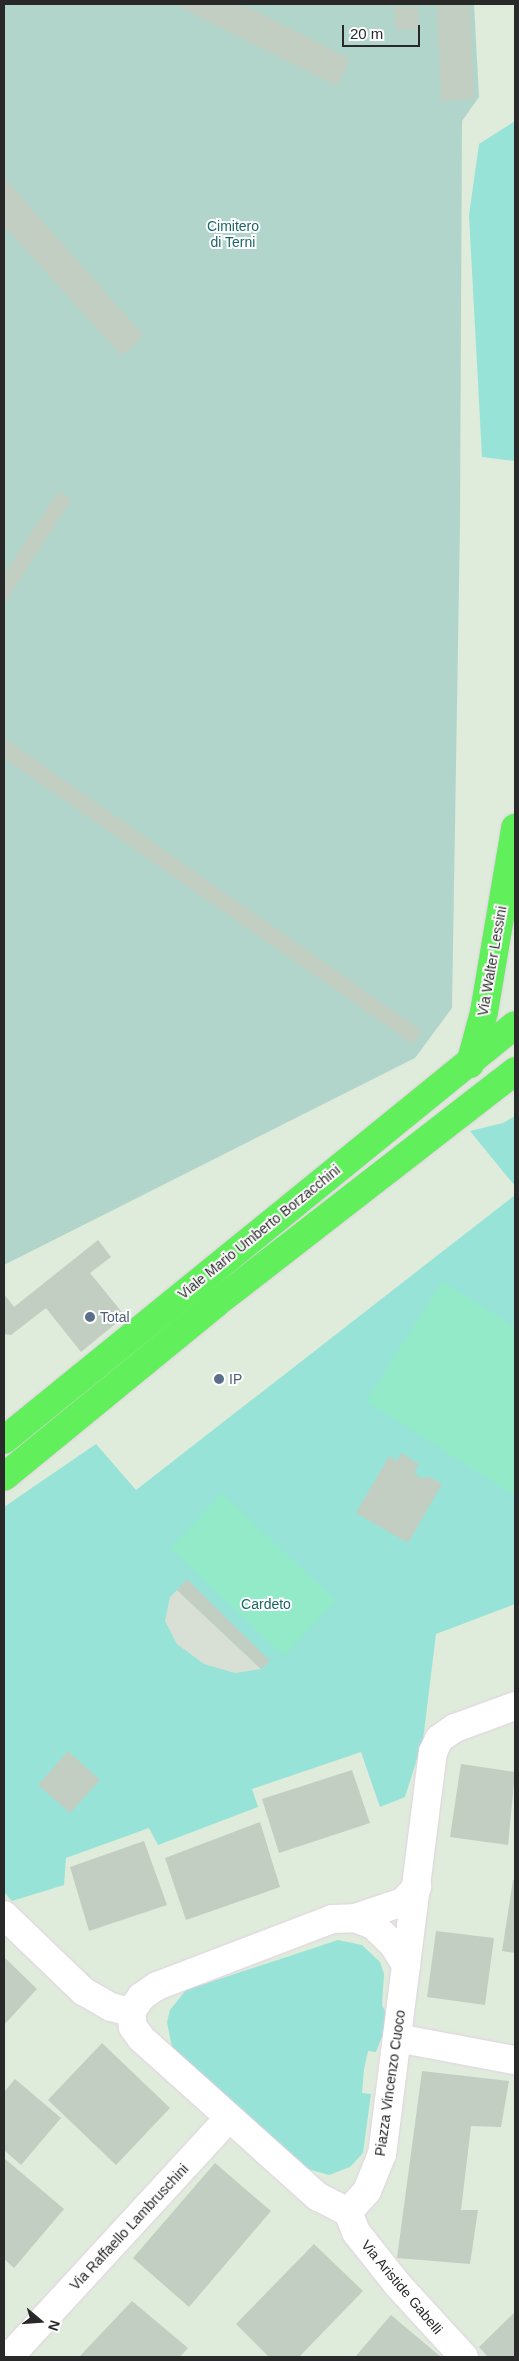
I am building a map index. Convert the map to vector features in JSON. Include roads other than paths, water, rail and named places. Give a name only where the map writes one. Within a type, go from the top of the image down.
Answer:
[{"type":"main road","name":"Via Walter Lessini","points":[[470,1064],[484,1012],[515,828]]},
{"type":"main road","name":"Viale Mario Umberto Borzacchini","points":[[4,1440],[470,1064],[515,1025]]},
{"type":"main road","name":"Viale Mario Umberto Borzacchini","points":[[4,1477],[215,1304],[515,1071]]},
{"type":"street","name":"Piazza Vincenzo Cuoco","points":[[348,2212],[367,2191],[382,2154],[433,1752],[439,1738],[455,1728],[515,1706]]},
{"type":"street","points":[[348,2212],[318,2197],[228,2119],[141,2038],[133,2026],[131,2012],[141,1997],[157,1986],[332,1919],[355,1918],[402,1902],[417,1887]]},
{"type":"street","points":[[4,1915],[83,1991],[110,2007],[131,2012]]},
{"type":"street","points":[[355,1918],[374,1925],[393,1944],[406,1965]]},
{"type":"street","points":[[397,2038],[515,2060]]},
{"type":"street","name":"Via Raffaello Lambruschini","points":[[10,2357],[228,2119]]},
{"type":"street","name":"Via Aristide Gabelli","points":[[348,2212],[356,2232],[397,2284],[464,2357]]},
{"type":"place","name":"Total","points":[[90,1317]]},
{"type":"place","name":"IP","points":[[219,1379]]},
{"type":"park label","name":"Cimitero di Terni","points":[[233,234]]},
{"type":"park label","name":"Cardeto","points":[[266,1604]]}]
